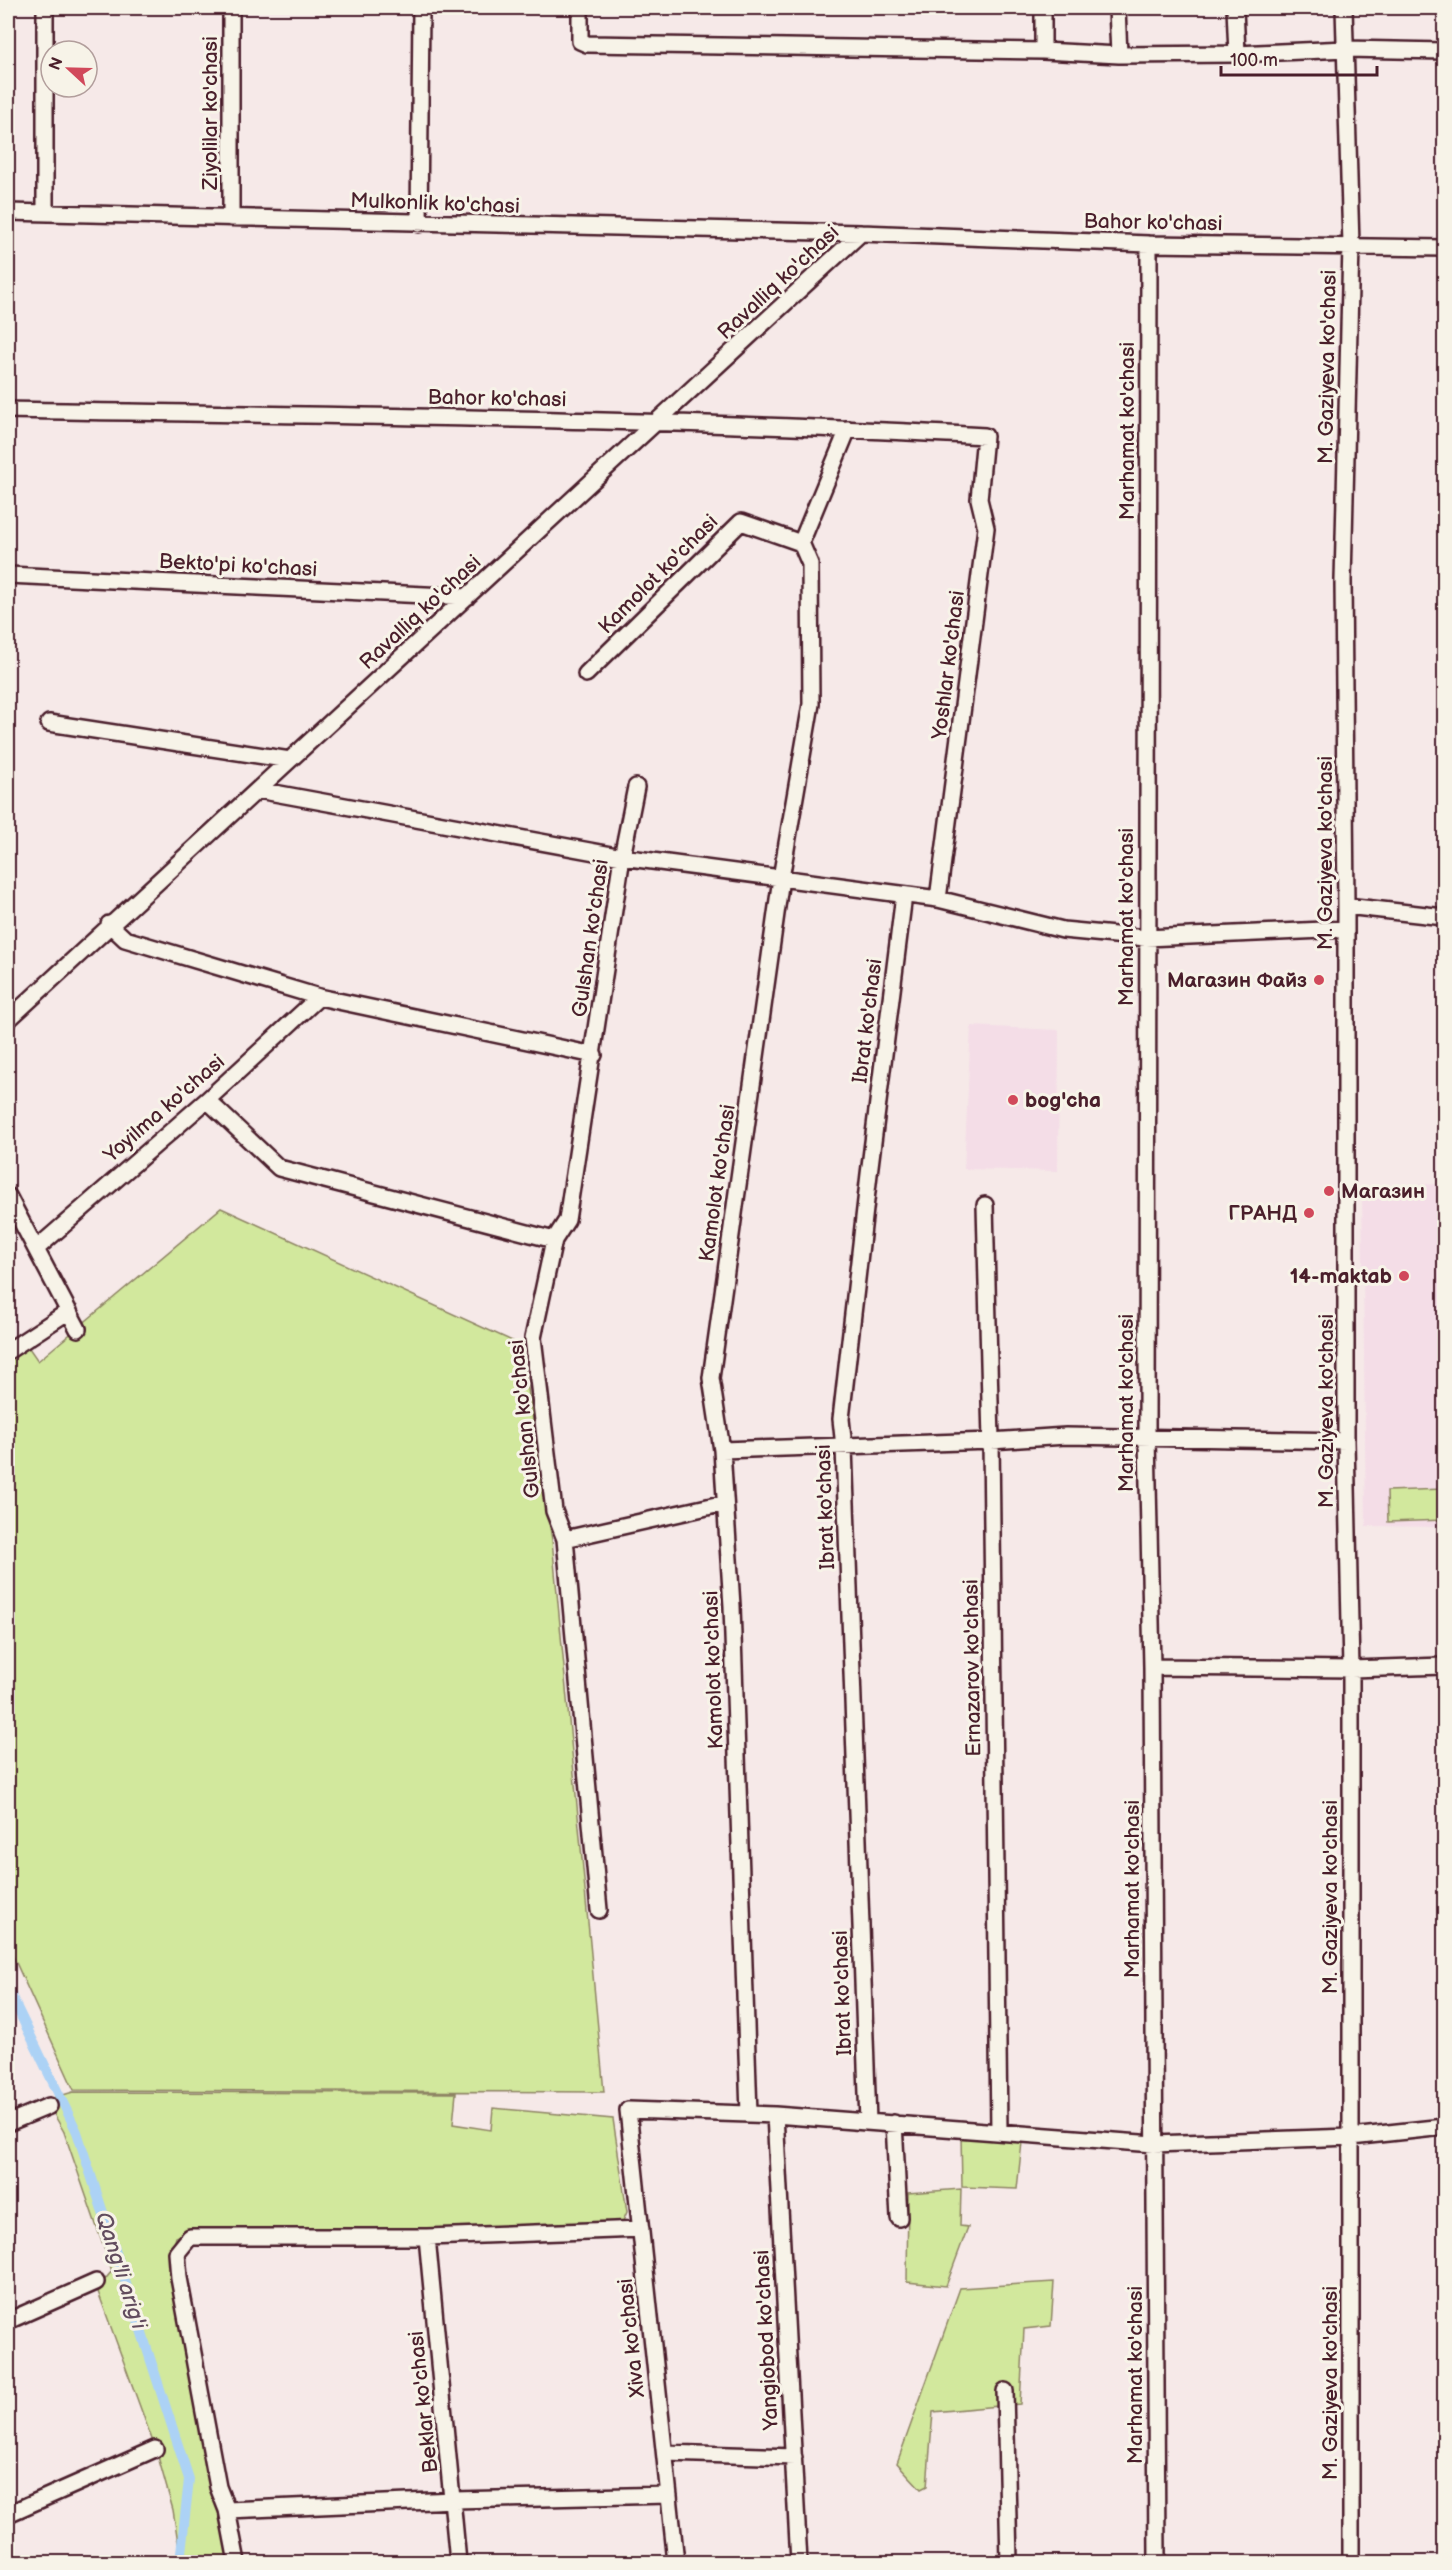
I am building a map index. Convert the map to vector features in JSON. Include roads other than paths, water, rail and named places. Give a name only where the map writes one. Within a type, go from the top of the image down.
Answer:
[{"type":"street","points":[[45,8],[45,213]]},
{"type":"street","name":"Ziyolilar ko'chasi","points":[[231,8],[231,218]]},
{"type":"street","points":[[419,224],[421,8]]},
{"type":"street","points":[[580,8],[580,41],[587,44],[1043,51],[1119,55],[1237,54],[1346,49],[1444,51]]},
{"type":"street","points":[[1043,8],[1043,51]]},
{"type":"street","points":[[1117,8],[1119,55]]},
{"type":"street","points":[[1235,8],[1237,54]]},
{"type":"street","name":"M. Gaziyeva ko'chasi","points":[[1344,8],[1351,245],[1343,581],[1346,906],[1346,1441],[1351,1669],[1351,2562]]},
{"type":"street","name":"Mulkonlik ko'chasi","points":[[8,213],[861,233]]},
{"type":"street","name":"Bahor ko'chasi","points":[[861,233],[1149,244],[1444,248]]},
{"type":"street","name":"Ravalliq ko'chasi","points":[[8,1020],[109,924],[258,790],[861,233]]},
{"type":"street","name":"Marhamat ko'chasi","points":[[1149,244],[1146,938],[1147,1438],[1152,1667],[1157,2562]]},
{"type":"street","name":"Bahor ko'chasi","points":[[8,410],[657,422],[985,436]]},
{"type":"street","points":[[801,543],[848,429]]},
{"type":"street","name":"Yoshlar ko'chasi","points":[[938,899],[986,528],[979,499],[985,436]]},
{"type":"street","name":"Kamolot ko'chasi","points":[[586,674],[741,522],[801,543],[810,564],[811,704],[781,878],[711,1378],[723,1450],[732,1606],[749,2114]]},
{"type":"street","name":"Bekto'pi ko'chasi","points":[[8,575],[467,597]]},
{"type":"street","points":[[49,723],[290,760]]},
{"type":"street","name":"Gulshan ko'chasi","points":[[598,1910],[565,1539],[554,1511],[533,1338],[554,1240],[567,1220],[594,1055],[622,857],[636,787]]},
{"type":"street","points":[[258,790],[622,857],[938,899],[1063,930],[1146,938],[1346,929]]},
{"type":"street","name":"Ibrat ko'chasi","points":[[868,2121],[844,1447],[841,1419],[868,1174],[904,895]]},
{"type":"street","points":[[1346,906],[1444,917]]},
{"type":"street","points":[[109,924],[125,939],[319,997],[594,1055]]},
{"type":"street","name":"Yoyilma ko'chasi","points":[[36,1249],[207,1100],[319,997]]},
{"type":"street","points":[[207,1100],[279,1168],[554,1240]]},
{"type":"street","points":[[8,1196],[78,1329]]},
{"type":"street","name":"Ernazarov ko'chasi","points":[[985,1205],[991,1441],[999,2131]]},
{"type":"street","points":[[8,1351],[69,1311]]},
{"type":"street","points":[[723,1450],[844,1447],[1066,1436],[1346,1441]]},
{"type":"street","points":[[565,1539],[725,1503]]},
{"type":"street","points":[[1152,1667],[1351,1669],[1444,1666]]},
{"type":"street","points":[[8,2123],[49,2106]]},
{"type":"street","name":"Xiva ko'chasi","points":[[676,2562],[628,2110],[749,2114]]},
{"type":"street","points":[[749,2114],[868,2121],[1154,2144],[1351,2137],[1444,2127]]},
{"type":"street","name":"Yangiobod ko'chasi","points":[[775,2115],[799,2562]]},
{"type":"street","points":[[894,2123],[899,2218]]},
{"type":"street","points":[[237,2562],[227,2510],[218,2487],[179,2278],[177,2253],[190,2237],[427,2237],[641,2229]]},
{"type":"street","name":"Beklar ko'chasi","points":[[427,2237],[454,2500],[458,2562]]},
{"type":"street","points":[[8,2321],[96,2282]]},
{"type":"street","points":[[1005,2391],[1009,2562]]},
{"type":"street","points":[[8,2514],[155,2449]]},
{"type":"street","points":[[665,2453],[794,2457]]},
{"type":"street","points":[[227,2510],[454,2500],[669,2495]]},
{"type":"waterway","name":"Qang'li arig'i","points":[[8,1989],[77,2132],[189,2479],[180,2562]]},
{"type":"place","name":"Магазин Файз","points":[[1319,980]]},
{"type":"place","name":"bog'cha","points":[[1013,1100]]},
{"type":"place","name":"Магазин","points":[[1329,1191]]},
{"type":"place","name":"ГРАНД","points":[[1309,1213]]},
{"type":"place","name":"14-maktab","points":[[1404,1276]]}]
